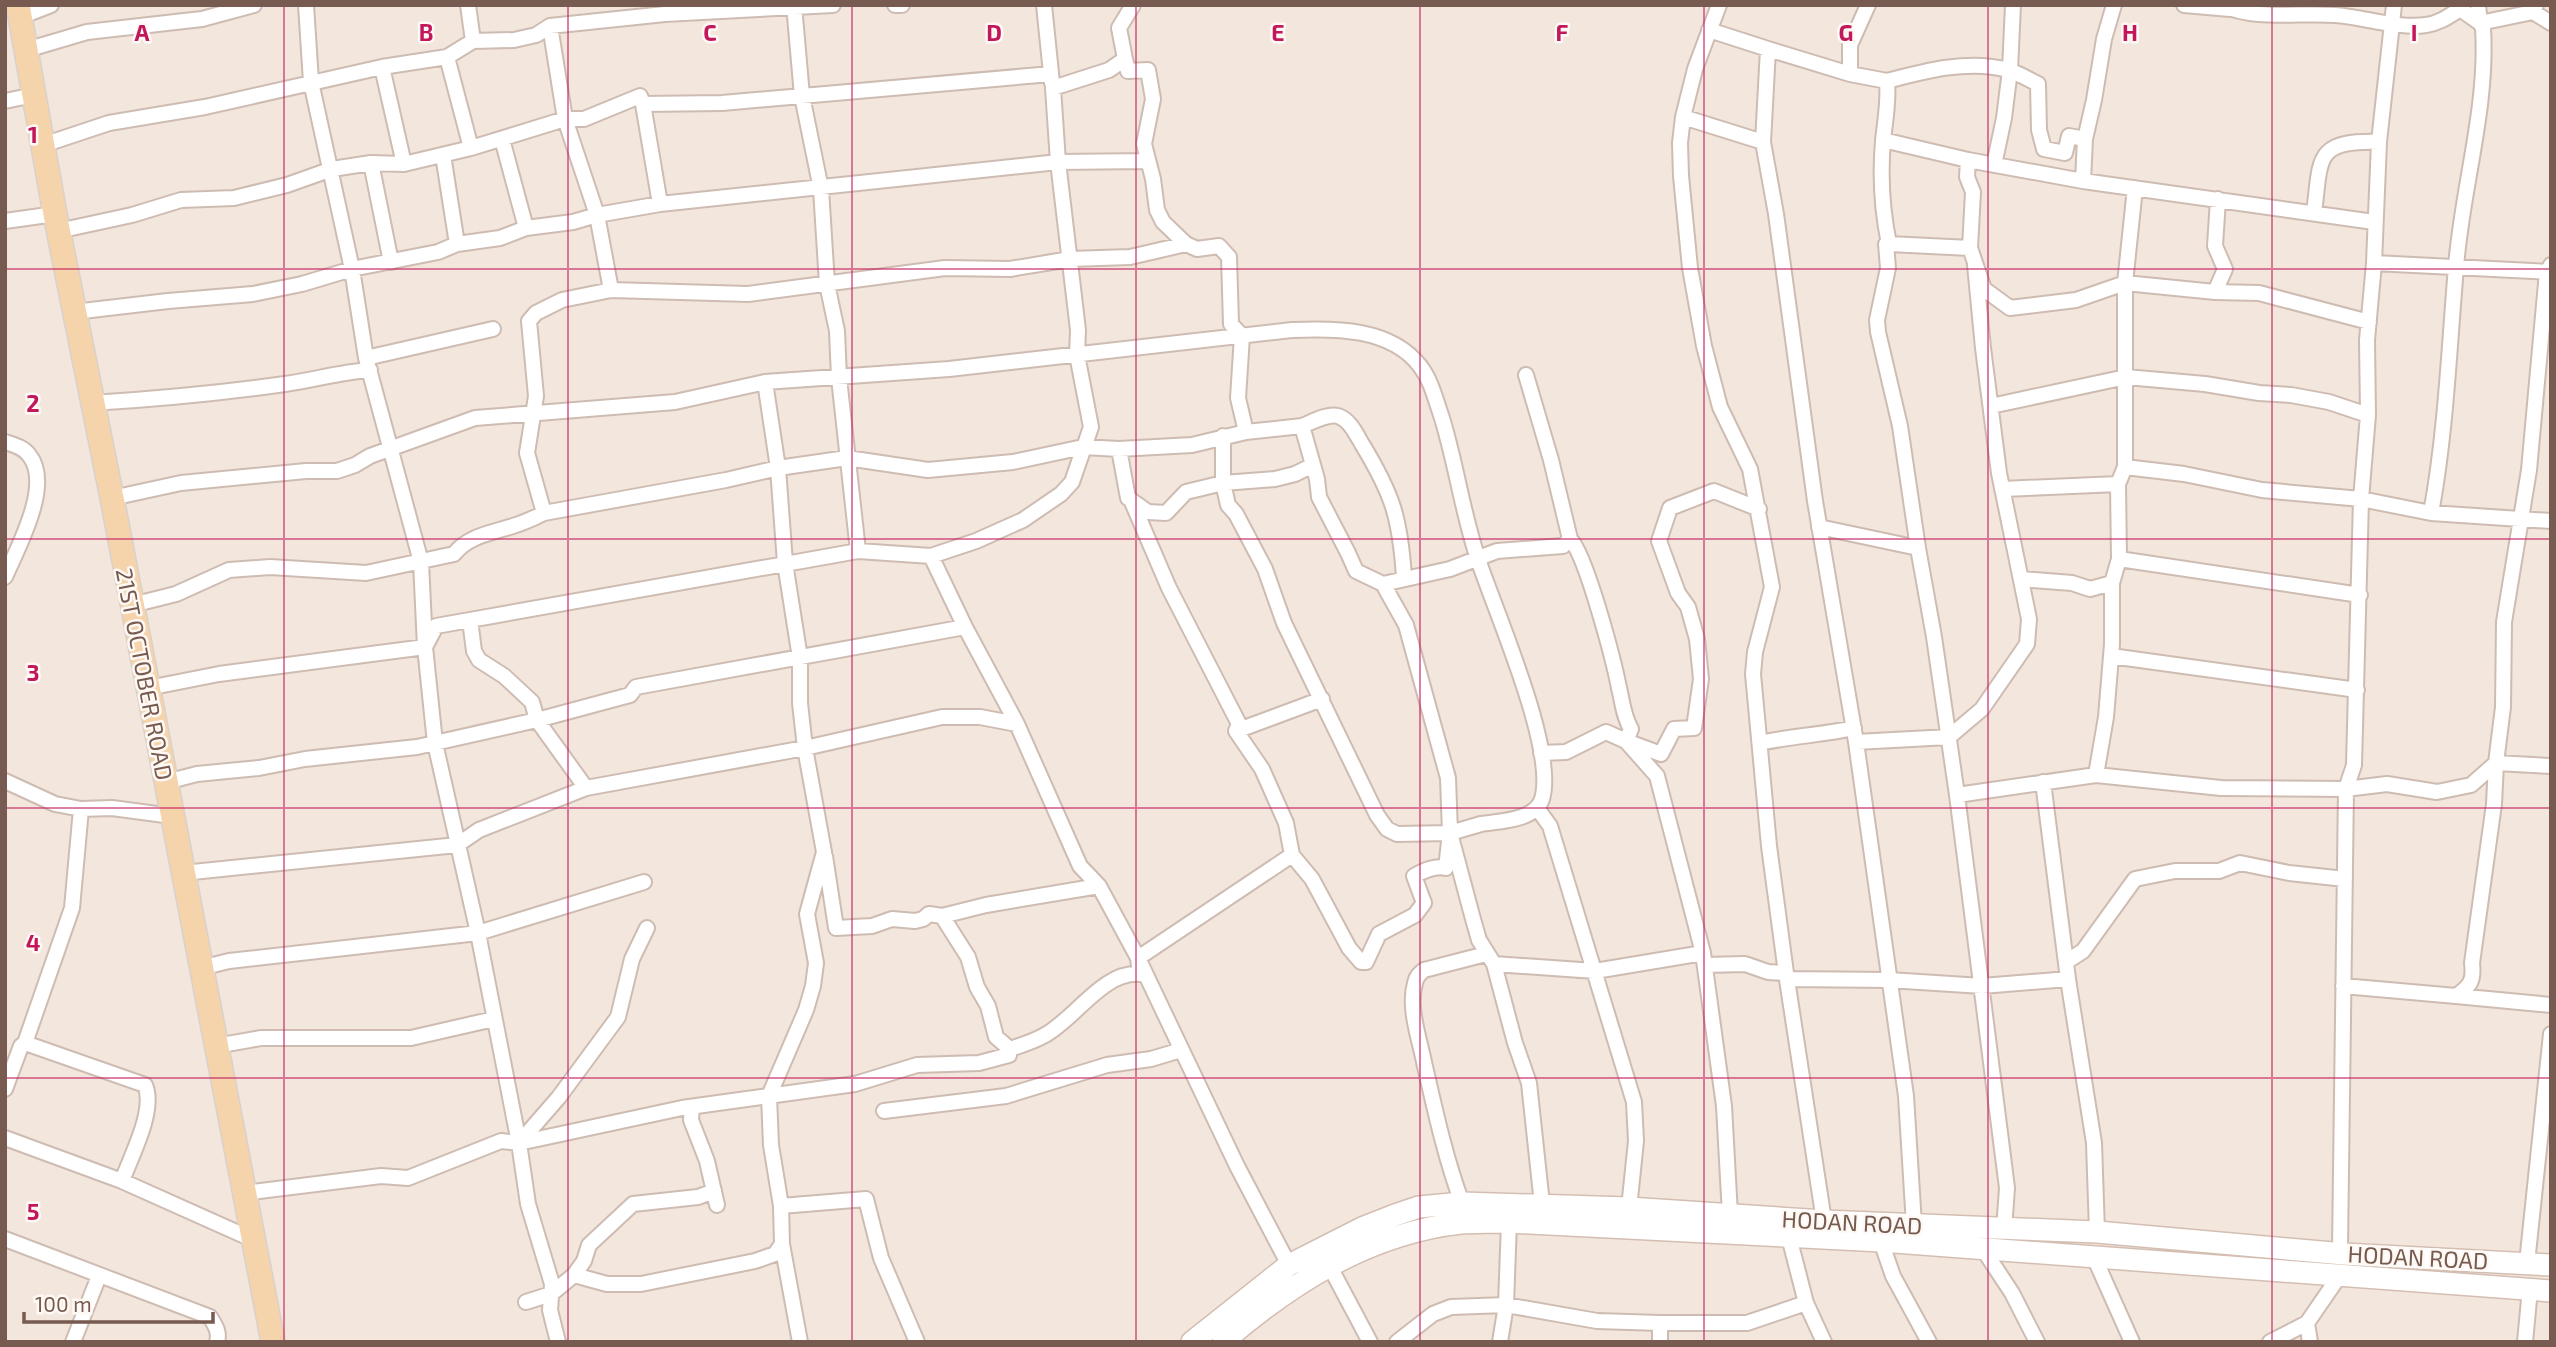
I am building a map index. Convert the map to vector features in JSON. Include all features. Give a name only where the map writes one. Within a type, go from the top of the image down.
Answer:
[{"type":"main road","name":"21ST OCTOBER ROAD","points":[[16,19],[26,50],[273,1342]]},
{"type":"main road","name":"HODAN ROAD","points":[[1192,1342],[1289,1265],[1362,1228],[1395,1215],[1419,1207],[1462,1203],[1542,1204],[1824,1222],[2097,1232],[2344,1254],[2551,1265]]},
{"type":"main road","name":"HODAN ROAD","points":[[1223,1342],[1298,1283],[1329,1265],[1382,1243],[1428,1229],[1461,1223],[1509,1222],[1881,1241],[2540,1290]]},
{"type":"street","points":[[16,19],[51,5]]},
{"type":"street","points":[[26,50],[87,32],[202,19],[254,5]]},
{"type":"street","points":[[306,5],[311,82],[332,169],[368,364],[421,562],[425,647],[435,743],[478,933],[519,1143],[528,1204],[552,1284],[550,1310],[558,1342]]},
{"type":"street","points":[[468,5],[473,41]]},
{"type":"street","points":[[43,145],[109,123],[205,107],[382,67],[447,57],[473,41],[514,40],[536,35],[550,26],[665,15],[833,5]]},
{"type":"street","points":[[895,5],[902,5]]},
{"type":"street","points":[[425,647],[436,626],[637,592],[785,563],[858,551],[931,556],[976,541],[1023,520],[1061,494],[1072,482],[1091,427],[1077,355],[1078,330],[1058,162],[1045,5]]},
{"type":"street","points":[[1133,5],[1119,28],[1128,71],[1148,70],[1153,99],[1144,144],[1157,210],[1163,222],[1186,243],[1197,249],[1219,246],[1229,257],[1231,324],[1242,337],[1238,398],[1246,432]]},
{"type":"street","points":[[1719,5],[1695,69],[1683,117],[1680,143],[1682,190],[1690,268],[1704,346],[1720,407],[1750,469],[1772,587],[1755,652],[1753,674],[1769,846],[1824,1222]]},
{"type":"street","points":[[1850,74],[1850,45],[1868,5]]},
{"type":"street","points":[[1994,165],[2010,70],[2013,5]]},
{"type":"street","points":[[2083,181],[2085,139],[2104,39],[2114,5]]},
{"type":"street","points":[[2183,5],[2334,15],[2425,26],[2443,21],[2460,9],[2480,23]]},
{"type":"street","points":[[2344,1254],[2340,1248],[2346,789],[2354,765],[2361,499],[2368,415],[2367,340],[2374,263],[2374,222],[2379,142],[2394,5]]},
{"type":"street","points":[[2431,513],[2452,333],[2456,266],[2483,79],[2483,36],[2478,5]]},
{"type":"street","points":[[794,6],[802,96],[821,188],[827,284],[837,331],[839,378],[858,551]]},
{"type":"street","points":[[2480,23],[2534,8],[2551,23]]},
{"type":"street","points":[[550,26],[565,120],[597,215],[611,290]]},
{"type":"street","points":[[1709,30],[1850,74],[1887,81],[1923,72],[1967,66],[1990,66],[2010,70],[2038,84],[2039,130],[2044,149],[2064,153],[2069,136],[2085,139]]},
{"type":"street","points":[[1768,49],[1763,142],[1776,214],[1819,527],[1855,735],[1906,1096],[1914,1225]]},
{"type":"street","points":[[447,57],[471,148]]},
{"type":"street","points":[[643,104],[722,103],[1052,81],[1109,70],[1125,60]]},
{"type":"street","points":[[382,67],[404,163]]},
{"type":"street","points":[[1887,81],[1888,111],[1883,140],[1882,213],[1889,244]]},
{"type":"street","points":[[5,101],[34,95]]},
{"type":"street","points":[[5,220],[57,222],[132,215],[181,200],[234,198],[287,185],[332,169],[371,163],[404,163],[471,148],[565,120],[584,119],[640,96],[660,204]]},
{"type":"street","points":[[1683,117],[1763,142]]},
{"type":"street","points":[[502,139],[526,228]]},
{"type":"street","points":[[1883,140],[1968,160],[2083,181],[2374,222]]},
{"type":"street","points":[[2314,213],[2319,169],[2324,156],[2341,143],[2379,142]]},
{"type":"street","points":[[443,155],[457,244]]},
{"type":"street","points":[[1968,160],[1967,177],[1973,192],[1970,247],[1975,265],[1984,289],[2010,308],[2076,300],[2125,283],[2215,292],[2259,293],[2369,322]]},
{"type":"street","points":[[74,312],[253,294],[302,284],[352,269],[438,253],[457,244],[500,238],[526,228],[573,222],[660,204],[1058,162],[1147,161]]},
{"type":"street","points":[[371,163],[391,262]]},
{"type":"street","points":[[2096,775],[2106,717],[2111,656],[2112,583],[2119,559],[2118,484],[2125,467],[2125,283],[2135,188]]},
{"type":"street","points":[[2215,292],[2225,269],[2215,246],[2218,199]]},
{"type":"street","points":[[544,513],[527,453],[536,396],[529,321],[536,313],[562,300],[611,290],[748,294],[945,268],[1010,269],[1070,259],[1130,257],[1186,243]]},
{"type":"street","points":[[1970,247],[1886,244],[1888,268],[1877,320],[1900,426],[1949,737],[2007,1188],[2004,1229]]},
{"type":"street","points":[[2374,263],[2550,270],[2529,470],[2504,622],[2503,707],[2494,804],[2472,963],[2474,978],[2456,996]]},
{"type":"street","points":[[1760,743],[1794,735],[1949,737],[1982,709],[2028,644],[2029,619],[2003,489],[1990,406],[1975,265]]},
{"type":"street","points":[[112,498],[181,483],[306,471],[337,471],[355,466],[370,456],[475,418],[675,402],[765,382],[949,369],[1327,328],[1354,331],[1386,340],[1408,353],[1420,366],[1432,388],[1452,452],[1477,557],[1510,647],[1542,753],[1544,779],[1542,799],[1537,808],[1504,822],[1483,824],[1450,833],[1397,834],[1387,829],[1356,774],[1322,699],[1304,667],[1284,623],[1265,569],[1236,514],[1228,505],[1223,483],[1223,436]]},
{"type":"street","points":[[93,403],[188,397],[311,381],[493,329]]},
{"type":"street","points":[[1526,375],[1570,539],[1576,545],[1588,578],[1620,690],[1622,713],[1631,729],[1626,741]]},
{"type":"street","points":[[1990,406],[2126,377],[2206,384],[2291,396],[2329,402],[2368,415]]},
{"type":"street","points":[[765,382],[778,468],[785,563],[800,658],[800,703],[805,748],[836,928],[872,926],[892,919],[915,921],[929,914],[942,916],[986,905],[1099,886]]},
{"type":"street","points":[[132,605],[176,594],[229,570],[270,567],[366,573],[421,562],[454,554],[461,544],[544,513],[778,468],[847,458],[928,470],[1013,462],[1083,447],[1119,449],[1192,445],[1246,432],[1302,426],[1334,415],[1343,418],[1352,427],[1385,484],[1396,509],[1404,578]]},
{"type":"street","points":[[1236,731],[1262,769],[1286,823],[1292,855],[1312,879],[1353,956],[1361,962],[1367,962],[1379,934],[1415,915],[1423,903],[1414,876],[1426,870],[1446,868],[1450,833],[1448,778],[1406,625],[1383,584],[1356,571],[1349,560],[1348,553],[1319,497],[1302,426]]},
{"type":"street","points":[[5,442],[22,448],[30,456],[38,480],[30,517],[5,577]]},
{"type":"street","points":[[1119,449],[1128,498],[1169,588],[1239,724],[1236,731]]},
{"type":"street","points":[[1132,502],[1138,503],[1149,512],[1166,513],[1185,492],[1223,483],[1275,479],[1295,474],[1313,465]]},
{"type":"street","points":[[2125,467],[2184,474],[2262,489],[2361,499],[2431,513],[2551,522]]},
{"type":"street","points":[[2003,489],[2118,484]]},
{"type":"street","points":[[1542,753],[1566,752],[1606,732],[1661,754],[1674,729],[1694,728],[1701,679],[1699,649],[1688,607],[1678,593],[1659,541],[1670,508],[1714,491],[1759,509]]},
{"type":"street","points":[[1819,527],[1918,548]]},
{"type":"street","points":[[1383,584],[1450,569],[1497,551],[1563,546],[1570,539]]},
{"type":"street","points":[[931,556],[1017,724],[1080,866],[1099,886],[1138,958],[1237,1166],[1289,1265]]},
{"type":"street","points":[[2119,559],[2360,595]]},
{"type":"street","points":[[2021,579],[2071,583],[2090,589],[2112,583]]},
{"type":"street","points":[[470,620],[474,651],[479,660],[504,676],[532,702],[537,720],[586,788]]},
{"type":"street","points":[[166,782],[197,774],[435,743],[630,695],[636,687],[965,627]]},
{"type":"street","points":[[148,688],[219,674],[425,647]]},
{"type":"street","points":[[2111,656],[2357,690]]},
{"type":"street","points":[[1236,731],[1322,699]]},
{"type":"street","points":[[183,873],[457,845],[479,830],[586,788],[805,748],[942,717],[980,717],[1017,724]]},
{"type":"street","points":[[1626,741],[1657,776],[1704,959],[1724,1106],[1730,1215]]},
{"type":"street","points":[[1957,795],[2096,775],[2221,788],[2346,789],[2387,784],[2428,792],[2470,785],[2496,763],[2551,766]]},
{"type":"street","points":[[5,781],[55,804],[81,809],[112,808],[172,816]]},
{"type":"street","points":[[2043,782],[2068,979],[2094,1143],[2097,1232]]},
{"type":"street","points":[[1537,808],[1550,826],[1634,1102],[1636,1140],[1629,1208]]},
{"type":"street","points":[[5,1089],[21,1046],[25,1043],[72,908],[81,809]]},
{"type":"street","points":[[1450,833],[1479,940],[1490,959],[1529,1083],[1542,1204]]},
{"type":"street","points":[[800,1342],[782,1244],[782,1206],[771,1145],[769,1096],[806,1010],[813,986],[816,963],[807,914],[824,858],[823,845]]},
{"type":"street","points":[[1138,958],[1292,855]]},
{"type":"street","points":[[2066,962],[2083,951],[2135,879],[2175,871],[2219,871],[2240,863],[2289,873],[2345,879]]},
{"type":"street","points":[[201,968],[229,961],[478,933],[644,881]]},
{"type":"street","points":[[942,916],[968,957],[977,987],[988,1006],[996,1037],[1010,1049]]},
{"type":"street","points":[[519,1143],[559,1097],[589,1052],[618,1017],[632,959],[647,928]]},
{"type":"street","points":[[1010,1049],[1045,1035],[1111,980],[1140,974],[1138,958]]},
{"type":"street","points":[[1462,1203],[1436,1118],[1414,1014],[1414,985],[1424,970],[1490,959],[1595,971],[1704,959],[1745,964],[1786,976],[1982,986],[2068,979]]},
{"type":"street","points":[[2343,986],[2551,1004]]},
{"type":"street","points":[[216,1046],[261,1038],[411,1038],[494,1019]]},
{"type":"street","points":[[2527,1264],[2551,1034]]},
{"type":"street","points":[[25,1043],[145,1085],[149,1094],[149,1107],[122,1181]]},
{"type":"street","points":[[244,1193],[381,1176],[408,1178],[501,1142],[519,1143],[692,1107],[863,1083],[917,1065],[994,1061],[1009,1055],[1010,1049]]},
{"type":"street","points":[[884,1111],[1006,1096],[1107,1065],[1151,1059],[1181,1050]]},
{"type":"street","points":[[526,1303],[551,1294],[574,1275],[584,1261],[589,1245],[633,1204],[698,1197],[716,1198],[707,1161],[691,1120],[692,1107]]},
{"type":"street","points":[[5,1138],[122,1181],[254,1240]]},
{"type":"street","points":[[782,1206],[866,1199],[881,1258],[917,1342]]},
{"type":"street","points":[[1500,1342],[1506,1305],[1509,1222]]},
{"type":"street","points":[[1789,1237],[1806,1303],[1824,1342]]},
{"type":"street","points":[[5,1239],[209,1317],[216,1325],[219,1336],[217,1342]]},
{"type":"street","points":[[1881,1241],[1893,1276],[1929,1342]]},
{"type":"street","points":[[574,1275],[607,1284],[641,1284],[755,1261],[775,1254],[782,1244]]},
{"type":"street","points":[[1983,1249],[2012,1293],[2037,1342]]},
{"type":"street","points":[[2094,1257],[2132,1342]]},
{"type":"street","points":[[1329,1265],[1370,1342]]},
{"type":"street","points":[[2270,1342],[2307,1323],[2340,1275]]},
{"type":"street","points":[[73,1342],[99,1276]]},
{"type":"street","points":[[2525,1342],[2540,1290]]},
{"type":"street","points":[[1397,1342],[1433,1314],[1451,1307],[1506,1305],[1597,1321],[1746,1323],[1806,1303]]},
{"type":"street","points":[[1660,1323],[1660,1342]]},
{"type":"street","points":[[2307,1323],[2310,1342]]},
{"type":"shaded area","points":[[5,5],[2551,5],[2551,1342],[5,1342]]}]
